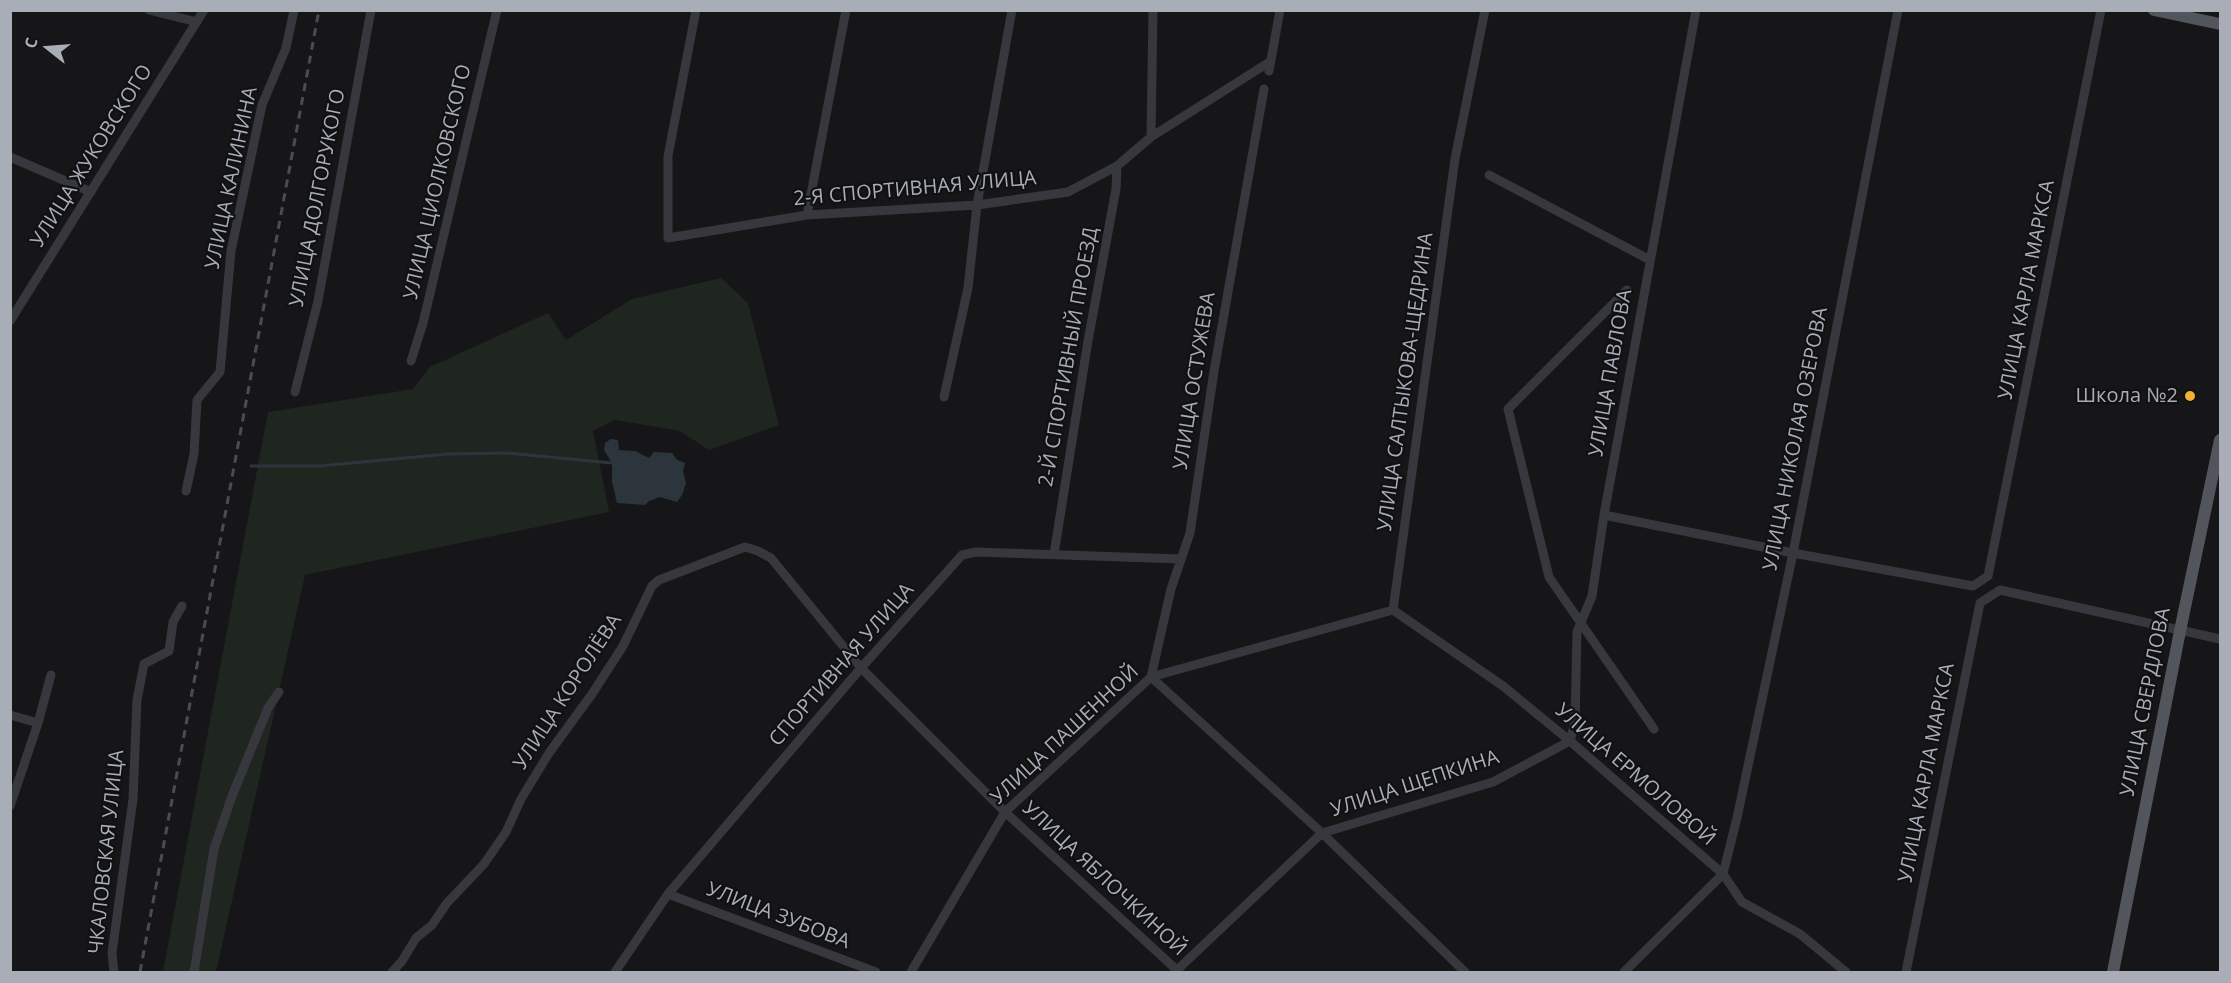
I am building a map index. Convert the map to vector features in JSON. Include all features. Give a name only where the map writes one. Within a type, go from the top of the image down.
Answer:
[{"type":"main road","points":[[2154,10],[2220,24]]},
{"type":"main road","name":"УЛИЦА СВЕРДЛОВА","points":[[2112,972],[2220,440]]},
{"type":"street","points":[[149,10],[197,22]]},
{"type":"street","name":"УЛИЦА ЖУКОВСКОГО","points":[[10,321],[204,10]]},
{"type":"street","name":"УЛИЦА КАЛИНИНА","points":[[186,491],[194,454],[197,400],[220,372],[231,251],[262,105],[286,48],[294,10]]},
{"type":"street","name":"УЛИЦА ДОЛГОРУКОГО","points":[[295,392],[318,301],[371,10]]},
{"type":"street","name":"УЛИЦА ЦИОЛКОВСКОГО","points":[[411,361],[423,323],[497,10]]},
{"type":"street","name":"2-Я СПОРТИВНАЯ УЛИЦА","points":[[696,10],[668,156],[668,238],[807,215],[976,205],[1068,192],[1117,166],[1151,137],[1270,66],[1280,10]]},
{"type":"street","points":[[807,215],[846,10]]},
{"type":"street","points":[[944,397],[968,288],[976,205],[1012,10]]},
{"type":"street","points":[[1151,137],[1153,10]]},
{"type":"street","name":"УЛИЦА САЛТЫКОВА-ЩЕДРИНА","points":[[1393,610],[1455,159],[1485,10]]},
{"type":"street","name":"УЛИЦА ПАВЛОВА","points":[[1570,741],[1575,723],[1577,632],[1592,596],[1604,515],[1696,10]]},
{"type":"street","name":"УЛИЦА НИКОЛАЯ ОЗЕРОВА","points":[[1723,874],[1793,553],[1898,10]]},
{"type":"street","name":"УЛИЦА КАРЛА МАРКСА","points":[[1793,553],[1972,586],[1988,576],[2101,10]]},
{"type":"street","name":"УЛИЦА ОСТУЖЕВА","points":[[1151,677],[1171,589],[1190,533],[1214,371],[1264,88]]},
{"type":"street","points":[[10,157],[91,192]]},
{"type":"street","name":"2-Й СПОРТИВНЫЙ ПРОЕЗД","points":[[1054,554],[1088,341],[1116,189],[1117,166]]},
{"type":"street","points":[[1490,175],[1650,260]]},
{"type":"street","points":[[1627,290],[1508,409],[1549,577],[1654,729]]},
{"type":"street","points":[[1604,515],[1793,553]]},
{"type":"street","name":"УЛИЦА КОРОЛЁВА","points":[[392,972],[402,961],[416,938],[432,925],[447,903],[484,864],[506,832],[521,799],[549,753],[587,702],[623,646],[652,586],[659,580],[736,549],[745,547],[771,558],[861,668],[1005,812]]},
{"type":"street","name":"СПОРТИВНАЯ УЛИЦА","points":[[615,972],[668,894],[861,668],[962,555],[976,552],[1181,559]]},
{"type":"street","name":"УЛИЦА КАРЛА МАРКСА","points":[[1906,972],[1980,603],[2000,590],[2180,631]]},
{"type":"street","name":"ЧКАЛОВСКАЯ УЛИЦА","points":[[114,972],[112,953],[133,800],[137,700],[144,664],[169,651],[173,622],[182,606]]},
{"type":"street","name":"УЛИЦА ПАШЕННОЙ","points":[[911,972],[1005,812],[1151,677],[1393,610]]},
{"type":"street","name":"УЛИЦА ЕРМОЛОВОЙ","points":[[1393,610],[1503,686],[1570,741],[1723,874],[1742,902],[1800,933],[1846,972]]},
{"type":"street","points":[[2180,631],[2220,639]]},
{"type":"street","points":[[10,806],[38,723],[51,675]]},
{"type":"street","points":[[1151,677],[1322,833],[1466,972]]},
{"type":"street","points":[[194,972],[214,849],[267,708],[279,692]]},
{"type":"street","points":[[10,714],[38,723]]},
{"type":"street","name":"УЛИЦА ЩЕПКИНА","points":[[1177,972],[1322,833],[1493,782],[1570,741]]},
{"type":"street","name":"УЛИЦА ЯБЛОЧКИНОЙ","points":[[1005,812],[1177,972]]},
{"type":"street","points":[[1624,972],[1723,874]]},
{"type":"street","name":"УЛИЦА ЗУБОВА","points":[[668,894],[876,972]]},
{"type":"shaded area","points":[[721,278],[748,303],[779,425],[709,450],[680,431],[615,420],[593,431],[609,512],[305,575],[216,972],[163,972],[268,412],[413,389],[430,367],[548,313],[566,340],[632,299]]},
{"type":"shaded area","points":[[611,439],[618,440],[619,450],[635,451],[649,458],[654,452],[672,453],[677,460],[685,463],[683,471],[686,483],[677,502],[660,497],[645,505],[617,503],[612,482],[612,463],[604,450],[605,443]]},
{"type":"waterway","points":[[251,466],[320,466],[447,454],[507,453],[612,463]]},
{"type":"railway","points":[[140,972],[319,10]]},
{"type":"place","name":"Школа №2","points":[[2190,396]]}]
